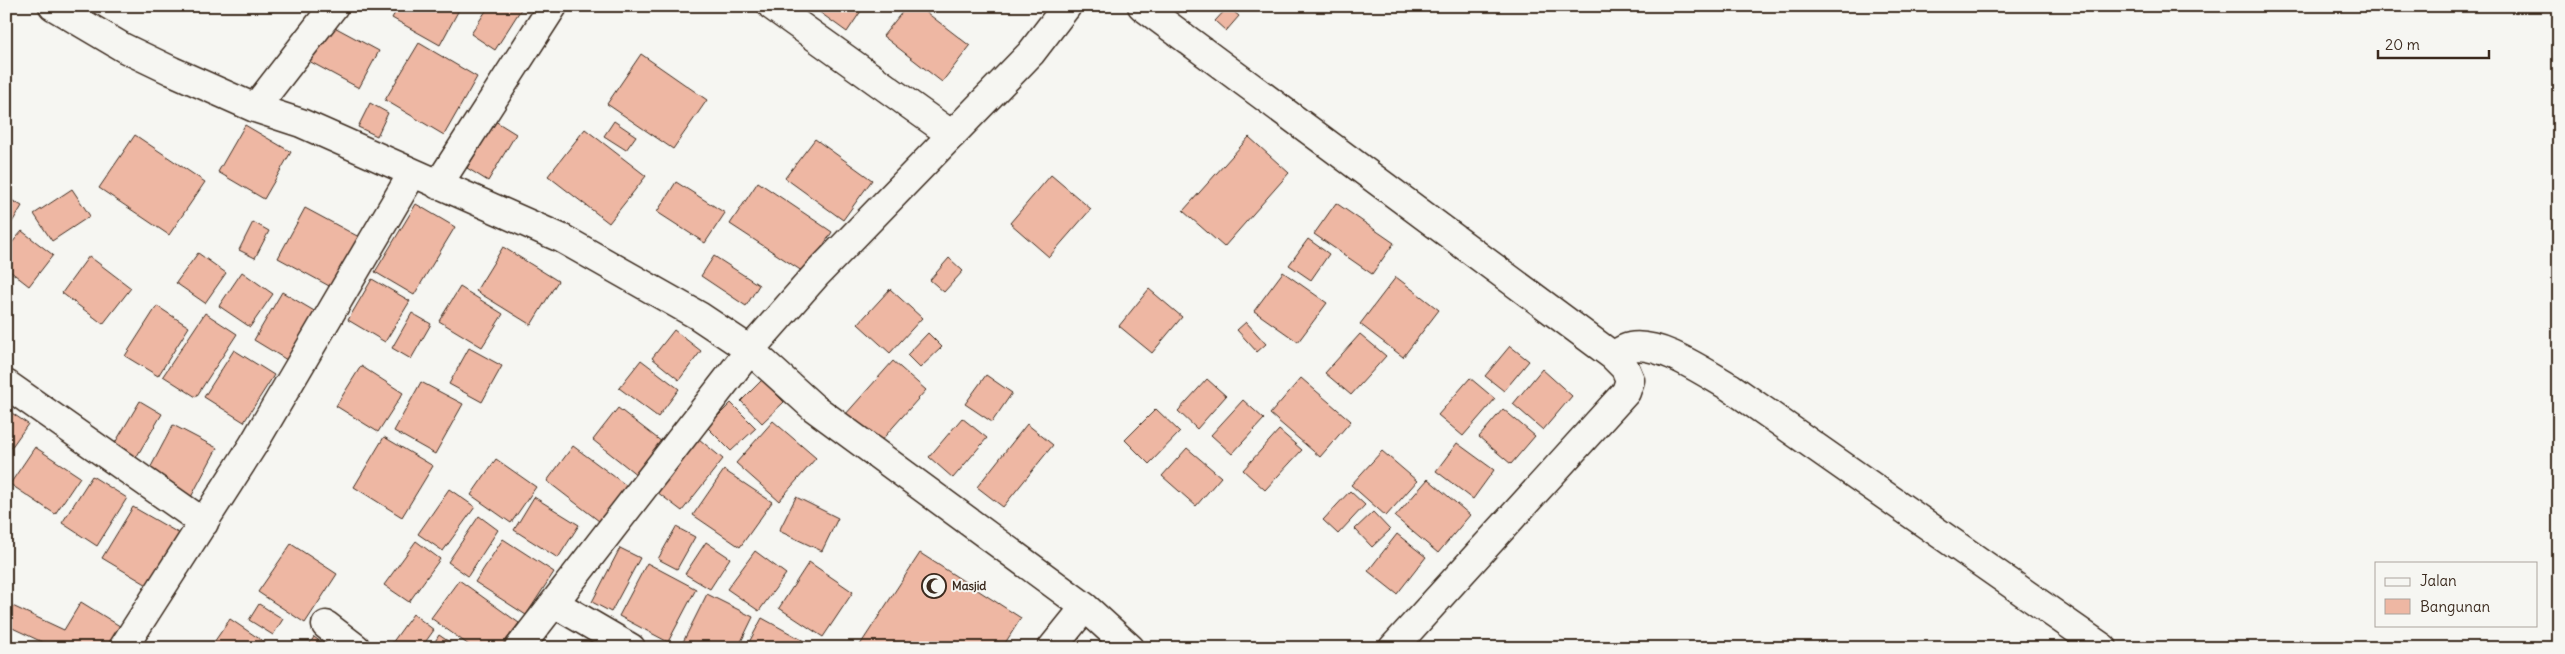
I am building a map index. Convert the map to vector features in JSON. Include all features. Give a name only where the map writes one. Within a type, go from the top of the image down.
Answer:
[{"type":"street","points":[[53,6],[124,48],[255,108],[301,123],[412,174],[563,239],[700,316],[750,350],[813,407],[1085,607],[1130,648]]},
{"type":"street","points":[[255,108],[334,6]]},
{"type":"street","points":[[438,185],[552,6]]},
{"type":"street","points":[[772,6],[952,135]]},
{"type":"street","points":[[519,648],[750,350],[816,274],[1031,52],[1067,6]]},
{"type":"street","points":[[1142,6],[1613,356],[1625,368],[1630,380],[1626,392],[1393,648]]},
{"type":"street","points":[[123,648],[253,445],[412,174]]},
{"type":"street","points":[[1613,356],[1632,346],[1658,350],[1682,359],[1730,387],[2103,648]]},
{"type":"street","points":[[6,384],[204,523]]},
{"type":"street","points":[[554,604],[630,648]]},
{"type":"street","points":[[1052,648],[1085,607]]},
{"type":"street","points":[[326,625],[356,648]]},
{"type":"building","points":[[399,6],[461,6],[440,45],[392,18]]},
{"type":"building","points":[[489,6],[523,6],[495,50],[471,34]]},
{"type":"building","points":[[811,6],[854,6],[861,11],[847,32]]},
{"type":"building","points":[[907,6],[918,6],[970,46],[942,82],[883,36]]},
{"type":"building","points":[[1228,7],[1239,16],[1226,31],[1215,21]]},
{"type":"building","points":[[327,23],[379,51],[359,88],[307,60]]},
{"type":"building","points":[[419,43],[477,77],[444,135],[385,100]]},
{"type":"building","points":[[641,54],[707,100],[673,149],[607,104]]},
{"type":"building","points":[[370,103],[388,113],[377,136],[358,127]]},
{"type":"building","points":[[495,121],[516,134],[488,181],[467,168]]},
{"type":"building","points":[[614,121],[636,136],[626,150],[604,136]]},
{"type":"building","points":[[245,125],[291,152],[264,199],[218,172]]},
{"type":"building","points":[[585,129],[646,176],[609,223],[548,176]]},
{"type":"building","points":[[135,135],[205,182],[169,235],[99,188]]},
{"type":"building","points":[[1249,137],[1289,173],[1224,247],[1183,211]]},
{"type":"building","points":[[815,139],[872,180],[843,220],[785,178]]},
{"type":"building","points":[[1051,175],[1091,209],[1049,257],[1010,223]]},
{"type":"building","points":[[676,182],[725,213],[705,243],[657,212]]},
{"type":"building","points":[[758,182],[832,232],[805,273],[730,224]]},
{"type":"building","points":[[72,189],[90,216],[52,241],[34,214]]},
{"type":"building","points":[[6,197],[22,206],[6,232]]},
{"type":"building","points":[[1336,203],[1394,243],[1372,274],[1314,234]]},
{"type":"building","points":[[416,204],[455,227],[414,295],[375,272]]},
{"type":"building","points":[[305,208],[359,237],[331,287],[278,258]]},
{"type":"building","points":[[253,222],[269,231],[255,258],[239,250]]},
{"type":"building","points":[[22,231],[53,255],[29,286],[6,268],[6,250]]},
{"type":"building","points":[[1308,239],[1329,254],[1311,280],[1289,265]]},
{"type":"building","points":[[503,247],[558,281],[531,325],[476,291]]},
{"type":"building","points":[[198,253],[226,273],[205,303],[176,283]]},
{"type":"building","points":[[89,256],[131,288],[103,324],[62,293]]},
{"type":"building","points":[[714,256],[759,285],[746,306],[701,276]]},
{"type":"building","points":[[949,258],[963,271],[944,292],[930,280]]},
{"type":"building","points":[[242,272],[273,294],[250,327],[219,306]]},
{"type":"building","points":[[1283,272],[1327,303],[1298,342],[1254,311]]},
{"type":"building","points":[[1396,277],[1439,310],[1403,357],[1360,324]]},
{"type":"building","points":[[372,279],[410,301],[385,342],[348,320]]},
{"type":"building","points":[[460,287],[503,314],[482,347],[439,321]]},
{"type":"building","points":[[890,289],[922,318],[890,353],[858,324]]},
{"type":"building","points":[[1149,289],[1182,317],[1152,353],[1119,326]]},
{"type":"building","points":[[282,292],[316,312],[287,360],[254,340]]},
{"type":"building","points":[[157,306],[189,327],[158,376],[125,356]]},
{"type":"building","points":[[205,313],[237,334],[196,397],[163,376]]},
{"type":"building","points":[[412,313],[431,324],[411,359],[392,348]]},
{"type":"building","points":[[1246,322],[1266,344],[1257,352],[1237,330]]},
{"type":"building","points":[[674,330],[701,351],[679,380],[652,358]]},
{"type":"building","points":[[928,333],[942,347],[920,368],[907,355]]},
{"type":"building","points":[[1360,334],[1386,356],[1351,395],[1325,373]]},
{"type":"building","points":[[1510,346],[1529,361],[1504,391],[1485,376]]},
{"type":"building","points":[[469,348],[502,366],[482,402],[449,384]]},
{"type":"building","points":[[234,350],[274,375],[244,422],[204,397]]},
{"type":"building","points":[[641,360],[679,389],[658,417],[619,388]]},
{"type":"building","points":[[893,361],[926,390],[878,444],[845,415]]},
{"type":"building","points":[[361,366],[403,393],[378,432],[336,406]]},
{"type":"building","points":[[1542,369],[1572,396],[1543,430],[1513,404]]},
{"type":"building","points":[[986,375],[1012,393],[992,422],[965,404]]},
{"type":"building","points":[[1301,378],[1351,421],[1320,457],[1270,414]]},
{"type":"building","points":[[1470,378],[1495,399],[1463,436],[1438,415]]},
{"type":"building","points":[[1207,379],[1226,396],[1197,429],[1178,411]]},
{"type":"building","points":[[762,380],[784,402],[762,423],[741,401]]},
{"type":"building","points":[[421,382],[463,404],[435,454],[394,431]]},
{"type":"building","points":[[1243,400],[1264,419],[1232,454],[1211,435]]},
{"type":"building","points":[[140,401],[162,414],[134,461],[112,448]]},
{"type":"building","points":[[731,403],[756,428],[731,451],[707,427]]},
{"type":"building","points":[[618,408],[662,442],[637,475],[593,440]]},
{"type":"building","points":[[6,409],[28,424],[6,455]]},
{"type":"building","points":[[1156,409],[1180,432],[1149,464],[1125,440]]},
{"type":"building","points":[[1503,409],[1535,436],[1511,464],[1479,437]]},
{"type":"building","points":[[962,418],[987,438],[953,478],[929,457]]},
{"type":"building","points":[[773,421],[816,458],[779,501],[736,463]]},
{"type":"building","points":[[1027,424],[1053,445],[1003,507],[977,487]]},
{"type":"building","points":[[173,425],[217,448],[190,499],[146,476]]},
{"type":"building","points":[[1279,430],[1302,450],[1265,490],[1243,470]]},
{"type":"building","points":[[384,437],[433,466],[402,517],[354,487]]},
{"type":"building","points":[[699,439],[723,459],[682,511],[657,492]]},
{"type":"building","points":[[1457,443],[1494,470],[1473,499],[1436,471]]},
{"type":"building","points":[[573,446],[627,486],[599,521],[547,481]]},
{"type":"building","points":[[35,447],[80,477],[55,514],[10,484]]},
{"type":"building","points":[[1187,448],[1221,477],[1196,506],[1162,476]]},
{"type":"building","points":[[1382,451],[1417,481],[1386,516],[1351,485]]},
{"type":"building","points":[[496,459],[536,487],[511,523],[471,495]]},
{"type":"building","points":[[724,470],[772,502],[740,547],[693,515]]},
{"type":"building","points":[[92,476],[127,498],[97,546],[62,523]]},
{"type":"building","points":[[1428,479],[1470,515],[1438,553],[1395,517]]},
{"type":"building","points":[[449,489],[475,507],[443,551],[418,534]]},
{"type":"building","points":[[1350,491],[1365,505],[1338,534],[1323,520]]},
{"type":"building","points":[[534,497],[579,525],[558,558],[514,530]]},
{"type":"building","points":[[796,497],[838,518],[822,551],[779,531]]},
{"type":"building","points":[[133,507],[180,534],[149,586],[102,558]]},
{"type":"building","points":[[1373,512],[1390,530],[1372,547],[1355,529]]},
{"type":"building","points":[[479,516],[498,530],[468,576],[448,562]]},
{"type":"building","points":[[676,527],[695,537],[677,569],[658,559]]},
{"type":"building","points":[[1397,534],[1426,557],[1397,594],[1368,571]]},
{"type":"building","points":[[503,539],[554,572],[526,615],[475,582]]},
{"type":"building","points":[[416,541],[440,559],[409,602],[384,585]]},
{"type":"building","points":[[706,542],[730,558],[710,589],[685,574]]},
{"type":"building","points":[[291,544],[337,574],[305,623],[258,592]]},
{"type":"building","points":[[620,548],[640,558],[611,612],[592,602]]},
{"type":"building","points":[[755,551],[786,574],[759,611],[727,589]]},
{"type":"building","name":"Masjid","points":[[920,553],[1021,618],[1002,648],[858,648]]},
{"type":"building","points":[[809,562],[853,592],[823,637],[779,608]]},
{"type":"building","points":[[647,563],[696,589],[668,642],[619,616]]},
{"type":"building","points":[[459,580],[519,623],[500,648],[473,648],[431,618]]},
{"type":"building","points":[[707,594],[753,617],[738,648],[680,648]]},
{"type":"building","points":[[81,602],[123,628],[111,648],[55,648],[6,625],[6,603],[64,630]]},
{"type":"building","points":[[259,604],[283,619],[273,635],[249,620]]},
{"type":"building","points":[[413,614],[434,630],[421,648],[398,648],[392,643]]},
{"type":"building","points":[[762,618],[804,641],[800,648],[746,648]]},
{"type":"building","points":[[230,619],[273,648],[210,648]]},
{"type":"building","points":[[439,635],[458,648],[431,648]]},
{"type":"building","points":[[314,637],[329,648],[307,648]]},
{"type":"place","name":"Masjid","points":[[934,586]]}]
